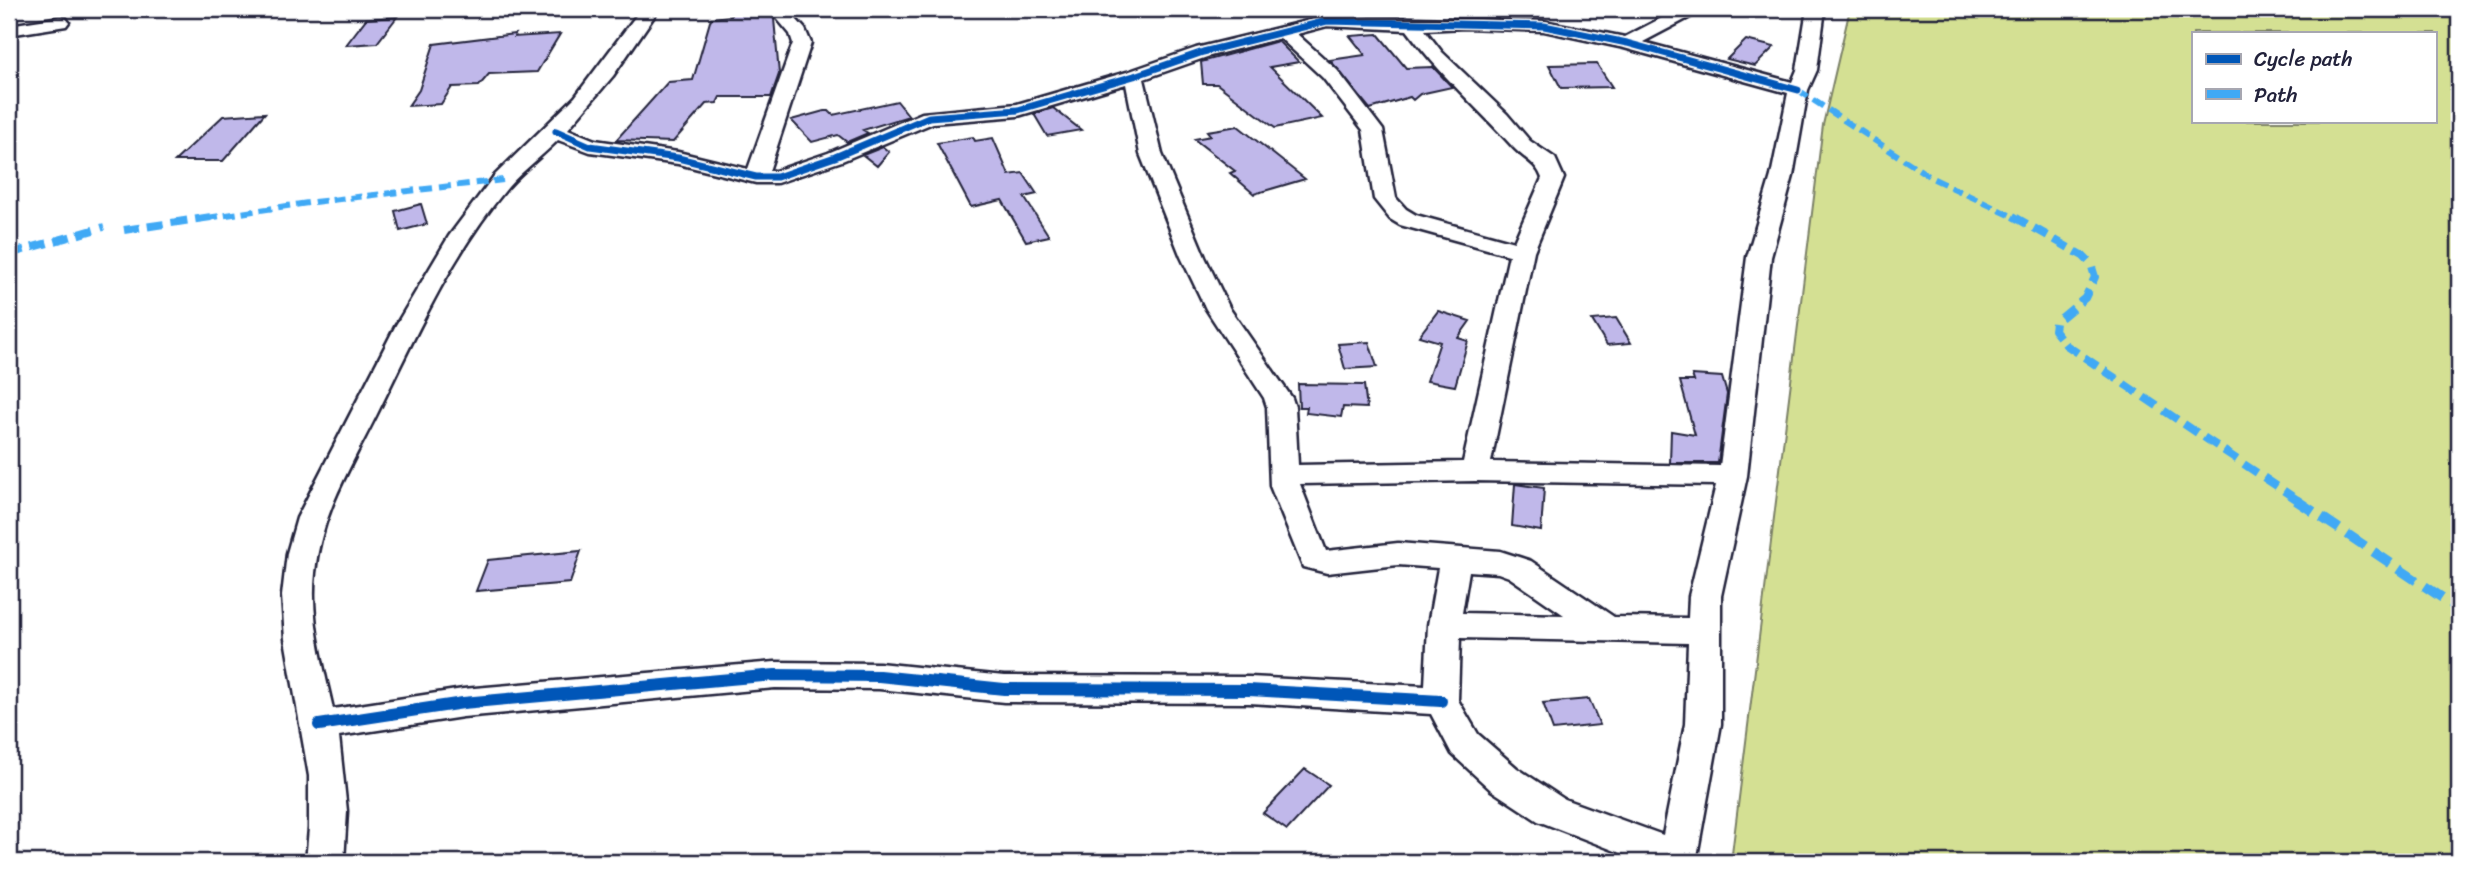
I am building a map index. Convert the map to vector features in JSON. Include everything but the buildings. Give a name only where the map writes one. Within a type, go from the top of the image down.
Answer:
[{"type":"street","points":[[325,862],[327,772],[304,662],[298,590],[302,551],[322,497],[423,298],[469,223],[503,180],[556,131],[623,51],[650,9]]},
{"type":"street","points":[[756,177],[802,43],[799,33],[778,9]]},
{"type":"street","points":[[1551,9],[1582,32]]},
{"type":"street","points":[[1627,43],[1692,9]]},
{"type":"street","points":[[1455,559],[1444,625],[1441,701],[1465,744],[1504,779],[1551,810],[1677,860],[1703,724],[1705,596],[1733,476],[1759,257],[1782,176],[1798,90],[1807,70],[1816,9]]},
{"type":"street","points":[[556,131],[590,146],[678,158],[756,177],[777,177],[929,117],[1018,110],[1134,76],[1203,52],[1283,32],[1334,15],[1412,25],[1518,23],[1582,32],[1798,90]]},
{"type":"street","points":[[9,30],[60,22]]},
{"type":"street","points":[[1412,25],[1435,56],[1550,169],[1552,186],[1522,251],[1475,471]]},
{"type":"street","points":[[1283,32],[1330,74],[1373,130],[1385,200],[1398,214],[1408,220],[1522,251]]},
{"type":"street","points":[[1134,76],[1151,154],[1193,257],[1218,309],[1278,398],[1281,407],[1285,486],[1311,554],[1319,562],[1398,554],[1500,562],[1520,569],[1605,627]]},
{"type":"street","points":[[1284,475],[1475,471],[1733,476]]},
{"type":"street","points":[[1444,625],[1706,631]]},
{"type":"street","points":[[319,725],[463,703],[775,675],[879,676],[1004,689],[1249,690],[1441,701]]},
{"type":"green space","points":[[1850,9],[2459,9],[2459,862],[1731,862],[1823,125]]},
{"type":"marked path","points":[[1798,90],[1932,178],[2023,221],[2083,256],[2091,264],[2095,277],[2085,298],[2055,323],[2054,330],[2066,345],[2459,609]]},
{"type":"marked path","points":[[124,230],[314,202],[503,180]]},
{"type":"marked path","points":[[9,254],[104,227]]},
{"type":"cycle path","points":[[556,131],[590,146],[678,158],[756,177],[777,177],[835,157],[929,117],[1018,110],[1134,76],[1203,52],[1327,21],[1544,26],[1627,43],[1798,90]]},
{"type":"cycle path","points":[[319,725],[463,703],[775,675],[879,676],[1004,689],[1249,690],[1441,701]]}]
